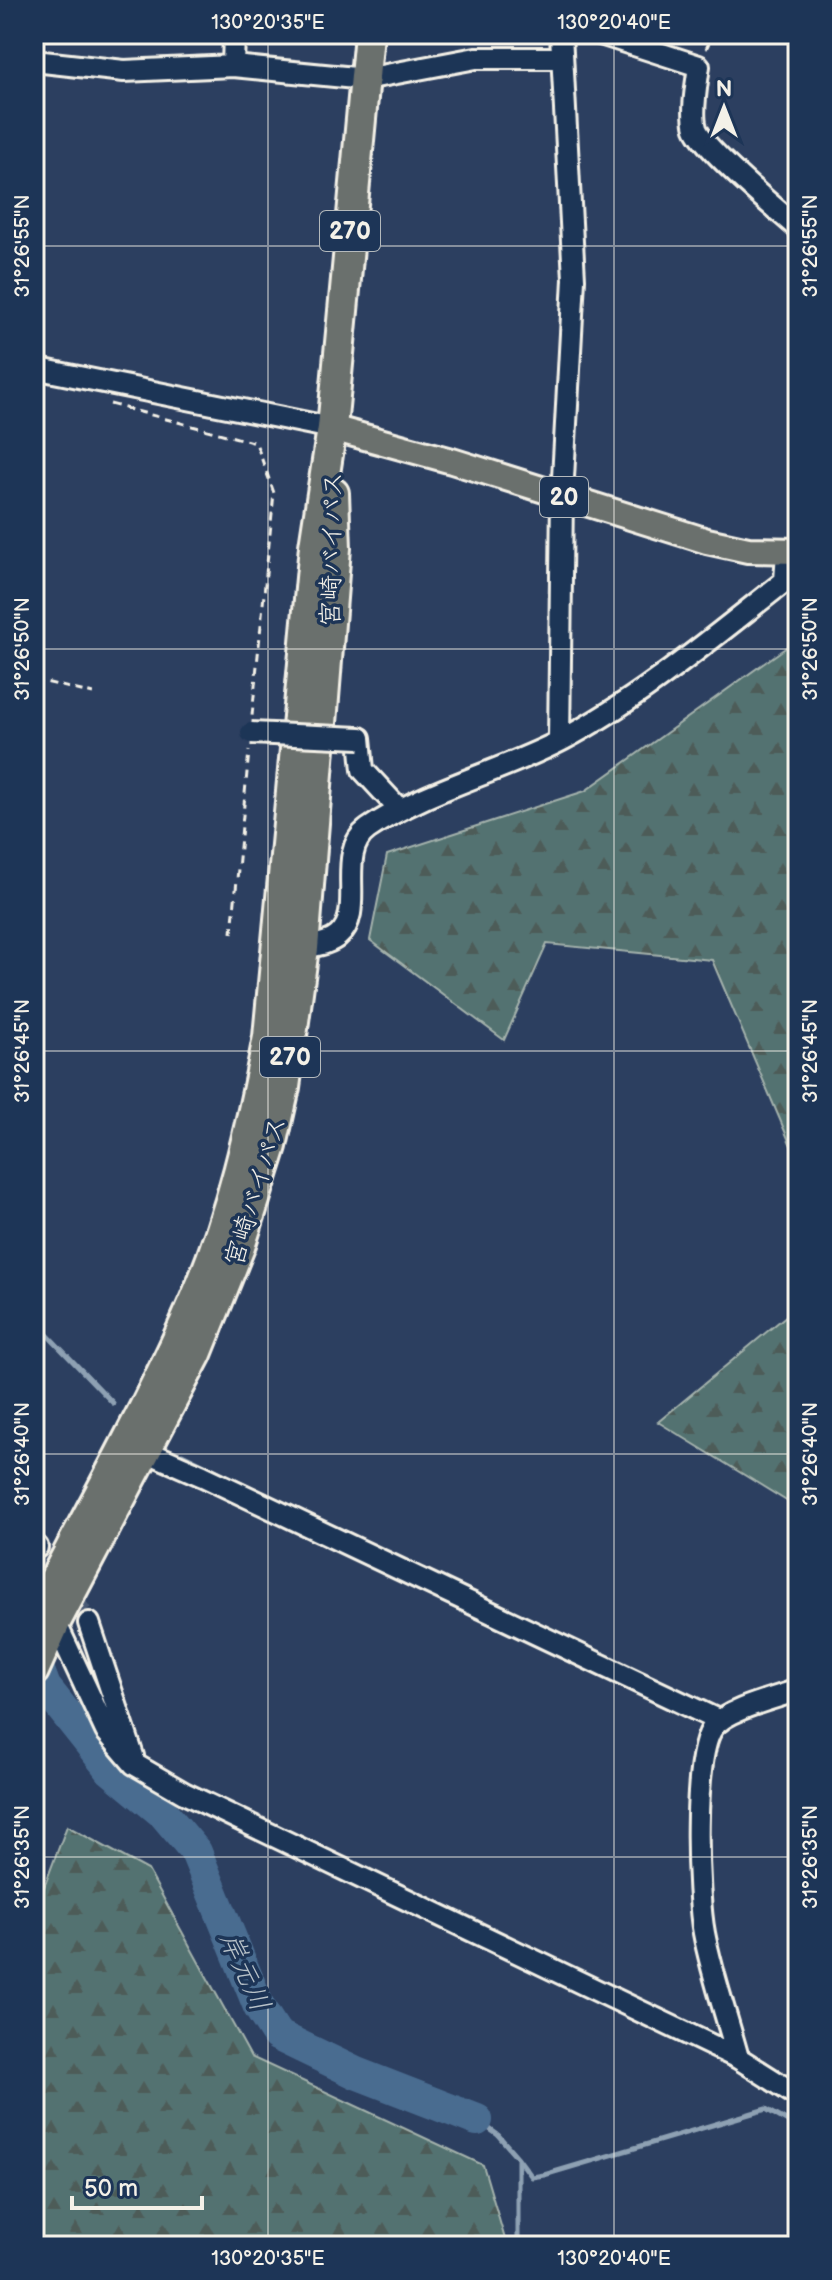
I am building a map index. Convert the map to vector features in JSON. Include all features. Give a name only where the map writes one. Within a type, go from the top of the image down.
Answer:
[{"type":"highway","name":"宮崎バイパス","points":[[136,1447],[195,1298],[238,1176],[268,1037],[314,546],[332,428],[369,34]]},
{"type":"highway","name":"宮崎バイパス","points":[[34,1671],[42,1615],[136,1447],[197,1354],[220,1301],[272,1146],[285,1087],[304,948],[336,548],[332,428]]},
{"type":"main road","name":"20","points":[[332,428],[452,461],[707,541],[748,550],[793,551]]},
{"type":"street","points":[[233,66],[234,34]]},
{"type":"street","points":[[559,741],[562,496],[574,279],[561,34]]},
{"type":"street","points":[[600,34],[699,66],[695,92],[696,128],[728,165],[798,228]]},
{"type":"street","points":[[34,61],[124,71],[233,66],[365,79],[476,58],[561,58]]},
{"type":"street","points":[[34,368],[332,428]]},
{"type":"street","points":[[304,948],[329,942],[341,935],[349,916],[353,847],[364,831],[400,810],[559,741],[643,692],[785,581],[793,551]]},
{"type":"street","points":[[251,733],[360,738],[363,770],[400,810]]},
{"type":"street","points":[[136,1447],[720,1721]]},
{"type":"street","points":[[42,1615],[106,1731],[136,1765],[184,1793],[738,2058],[798,2096]]},
{"type":"street","points":[[89,1623],[136,1765]]},
{"type":"street","points":[[738,2058],[704,1934],[699,1881],[701,1770],[705,1743],[720,1721],[738,1711],[798,1690]]},
{"type":"path","points":[[97,400],[256,443],[274,493],[232,933]]},
{"type":"path","points":[[34,679],[93,694]]},
{"type":"green space","points":[[798,639],[798,1162],[712,960],[547,944],[504,1040],[370,940],[387,855],[585,791]]},
{"type":"green space","points":[[798,1306],[798,1508],[658,1422]]},
{"type":"green space","points":[[67,1826],[148,1870],[251,2057],[483,2165],[507,2246],[34,2246],[34,1914]]},
{"type":"waterway","points":[[34,1321],[113,1403]]},
{"type":"waterway","points":[[182,1454],[281,1502]]},
{"type":"waterway","name":"岸元川","points":[[34,1657],[45,1687],[111,1770],[164,1814],[196,1852],[259,2007],[277,2035],[356,2073],[477,2120]]},
{"type":"waterway","points":[[518,2158],[532,2177],[544,2175],[766,2109],[798,2128]]},
{"type":"waterway","name":"岸元川","points":[[477,2120],[498,2135],[518,2158],[518,2246]]},
{"type":"tunnel","points":[[37,1547],[89,1623]]}]
